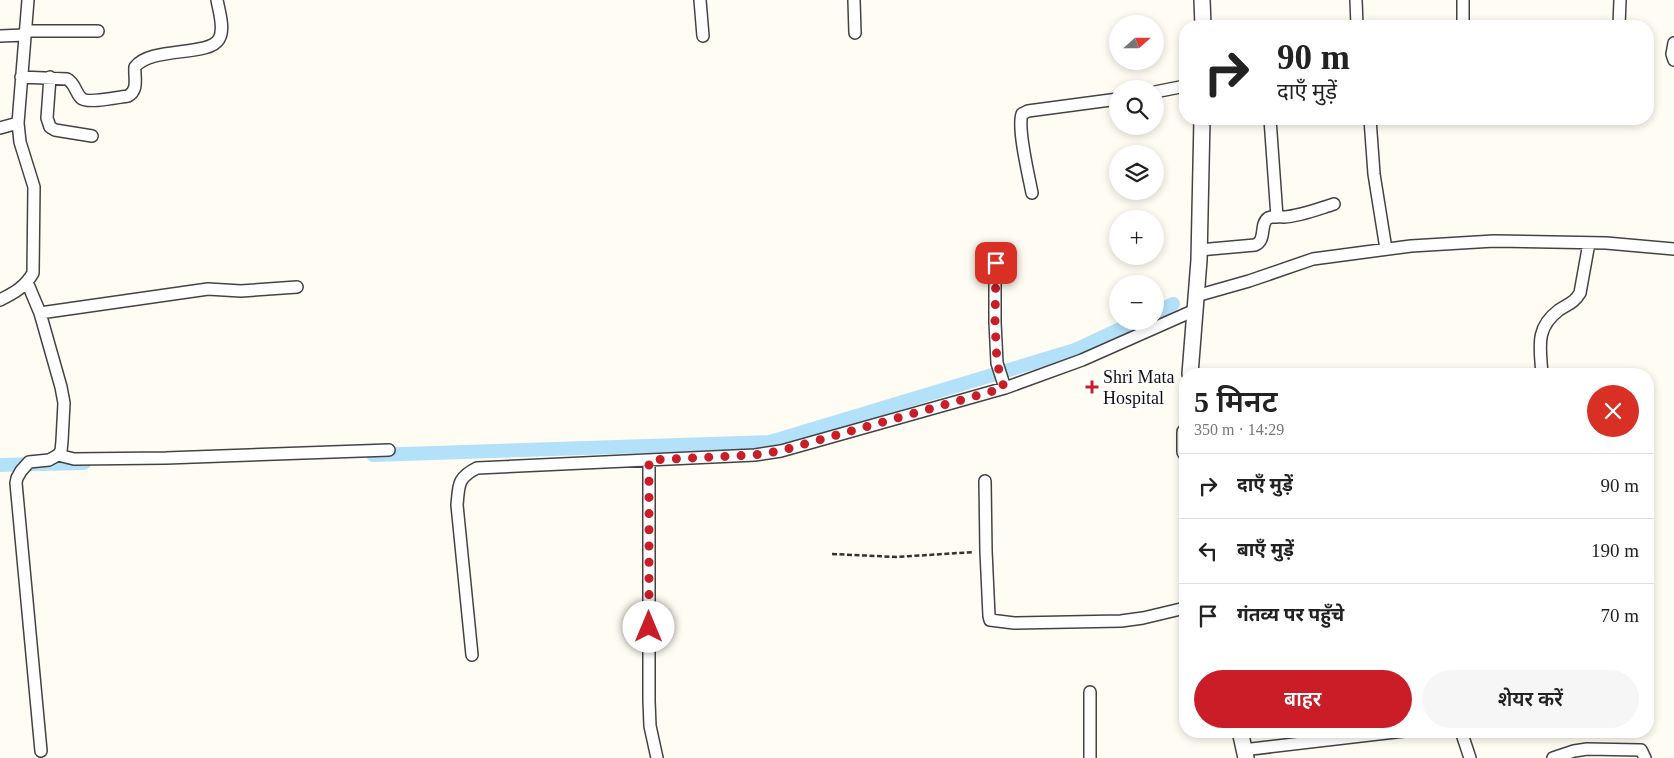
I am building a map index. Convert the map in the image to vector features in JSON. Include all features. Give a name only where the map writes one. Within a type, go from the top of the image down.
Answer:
[{"type":"street","points":[[0,300],[17,291],[33,273],[34,187],[20,142],[18,123],[28,0]]},
{"type":"street","points":[[21,77],[50,77],[71,80],[80,97],[88,101],[128,96],[136,89],[135,66],[145,58],[212,45],[219,39],[222,29],[217,0]]},
{"type":"street","points":[[700,0],[704,36]]},
{"type":"street","points":[[854,0],[855,33]]},
{"type":"street","points":[[1202,0],[1203,20]]},
{"type":"street","points":[[1356,0],[1357,20]]},
{"type":"street","points":[[1462,0],[1463,20]]},
{"type":"street","points":[[1619,20],[1620,0]]},
{"type":"street","points":[[0,36],[25,33],[98,31]]},
{"type":"street","points":[[1674,43],[1672,54],[1674,60]]},
{"type":"street","points":[[50,77],[47,118],[50,127],[55,130],[92,136]]},
{"type":"street","points":[[1164,90],[1179,87]]},
{"type":"street","points":[[1032,193],[1021,131],[1020,118],[1022,114],[1028,111],[1109,100]]},
{"type":"street","points":[[0,128],[18,123]]},
{"type":"street","points":[[1191,368],[1199,250],[1202,125]]},
{"type":"street","points":[[1270,125],[1277,217]]},
{"type":"street","points":[[1370,125],[1374,174],[1386,249]]},
{"type":"street","points":[[1199,250],[1255,245],[1262,238],[1266,221],[1269,218],[1293,216],[1334,204]]},
{"type":"street","points":[[472,655],[457,505],[459,485],[465,474],[476,468],[754,455],[780,451],[1004,386],[1082,360],[1196,303],[1313,259],[1411,246],[1494,241],[1590,243],[1674,249]]},
{"type":"street","points":[[1542,368],[1540,340],[1542,329],[1559,310],[1576,300],[1580,293],[1590,243]]},
{"type":"street","points":[[996,263],[995,322],[999,371],[1004,386]]},
{"type":"street","points":[[27,282],[40,313],[58,373],[64,403],[62,441],[58,455],[49,460],[29,462],[17,478],[16,492],[41,751]]},
{"type":"street","points":[[40,313],[208,289],[250,290],[297,287]]},
{"type":"street","points":[[58,455],[74,459],[166,458],[389,450]]},
{"type":"street","points":[[649,460],[650,726],[656,758]]},
{"type":"street","points":[[985,481],[986,551],[990,620],[1014,623],[1121,621],[1179,609]]},
{"type":"street","points":[[1090,692],[1090,758]]},
{"type":"street","points":[[1242,738],[1245,754],[1303,738]]},
{"type":"street","points":[[1463,738],[1470,758]]},
{"type":"street","points":[[1553,758],[1587,749],[1641,750],[1646,758]]},
{"type":"path","points":[[832,554],[897,557],[986,551]]},
{"type":"waterway","points":[[1164,308],[1173,304]]},
{"type":"waterway","points":[[373,455],[770,442],[1075,350],[1118,330]]},
{"type":"waterway","points":[[0,465],[84,463]]},
{"type":"place","name":"Shri Mata Hospital","points":[[1092,387]]},
{"type":"route","points":[[649,627],[649,460],[754,455],[780,451],[1004,388],[997,363],[995,322],[996,263]]}]
